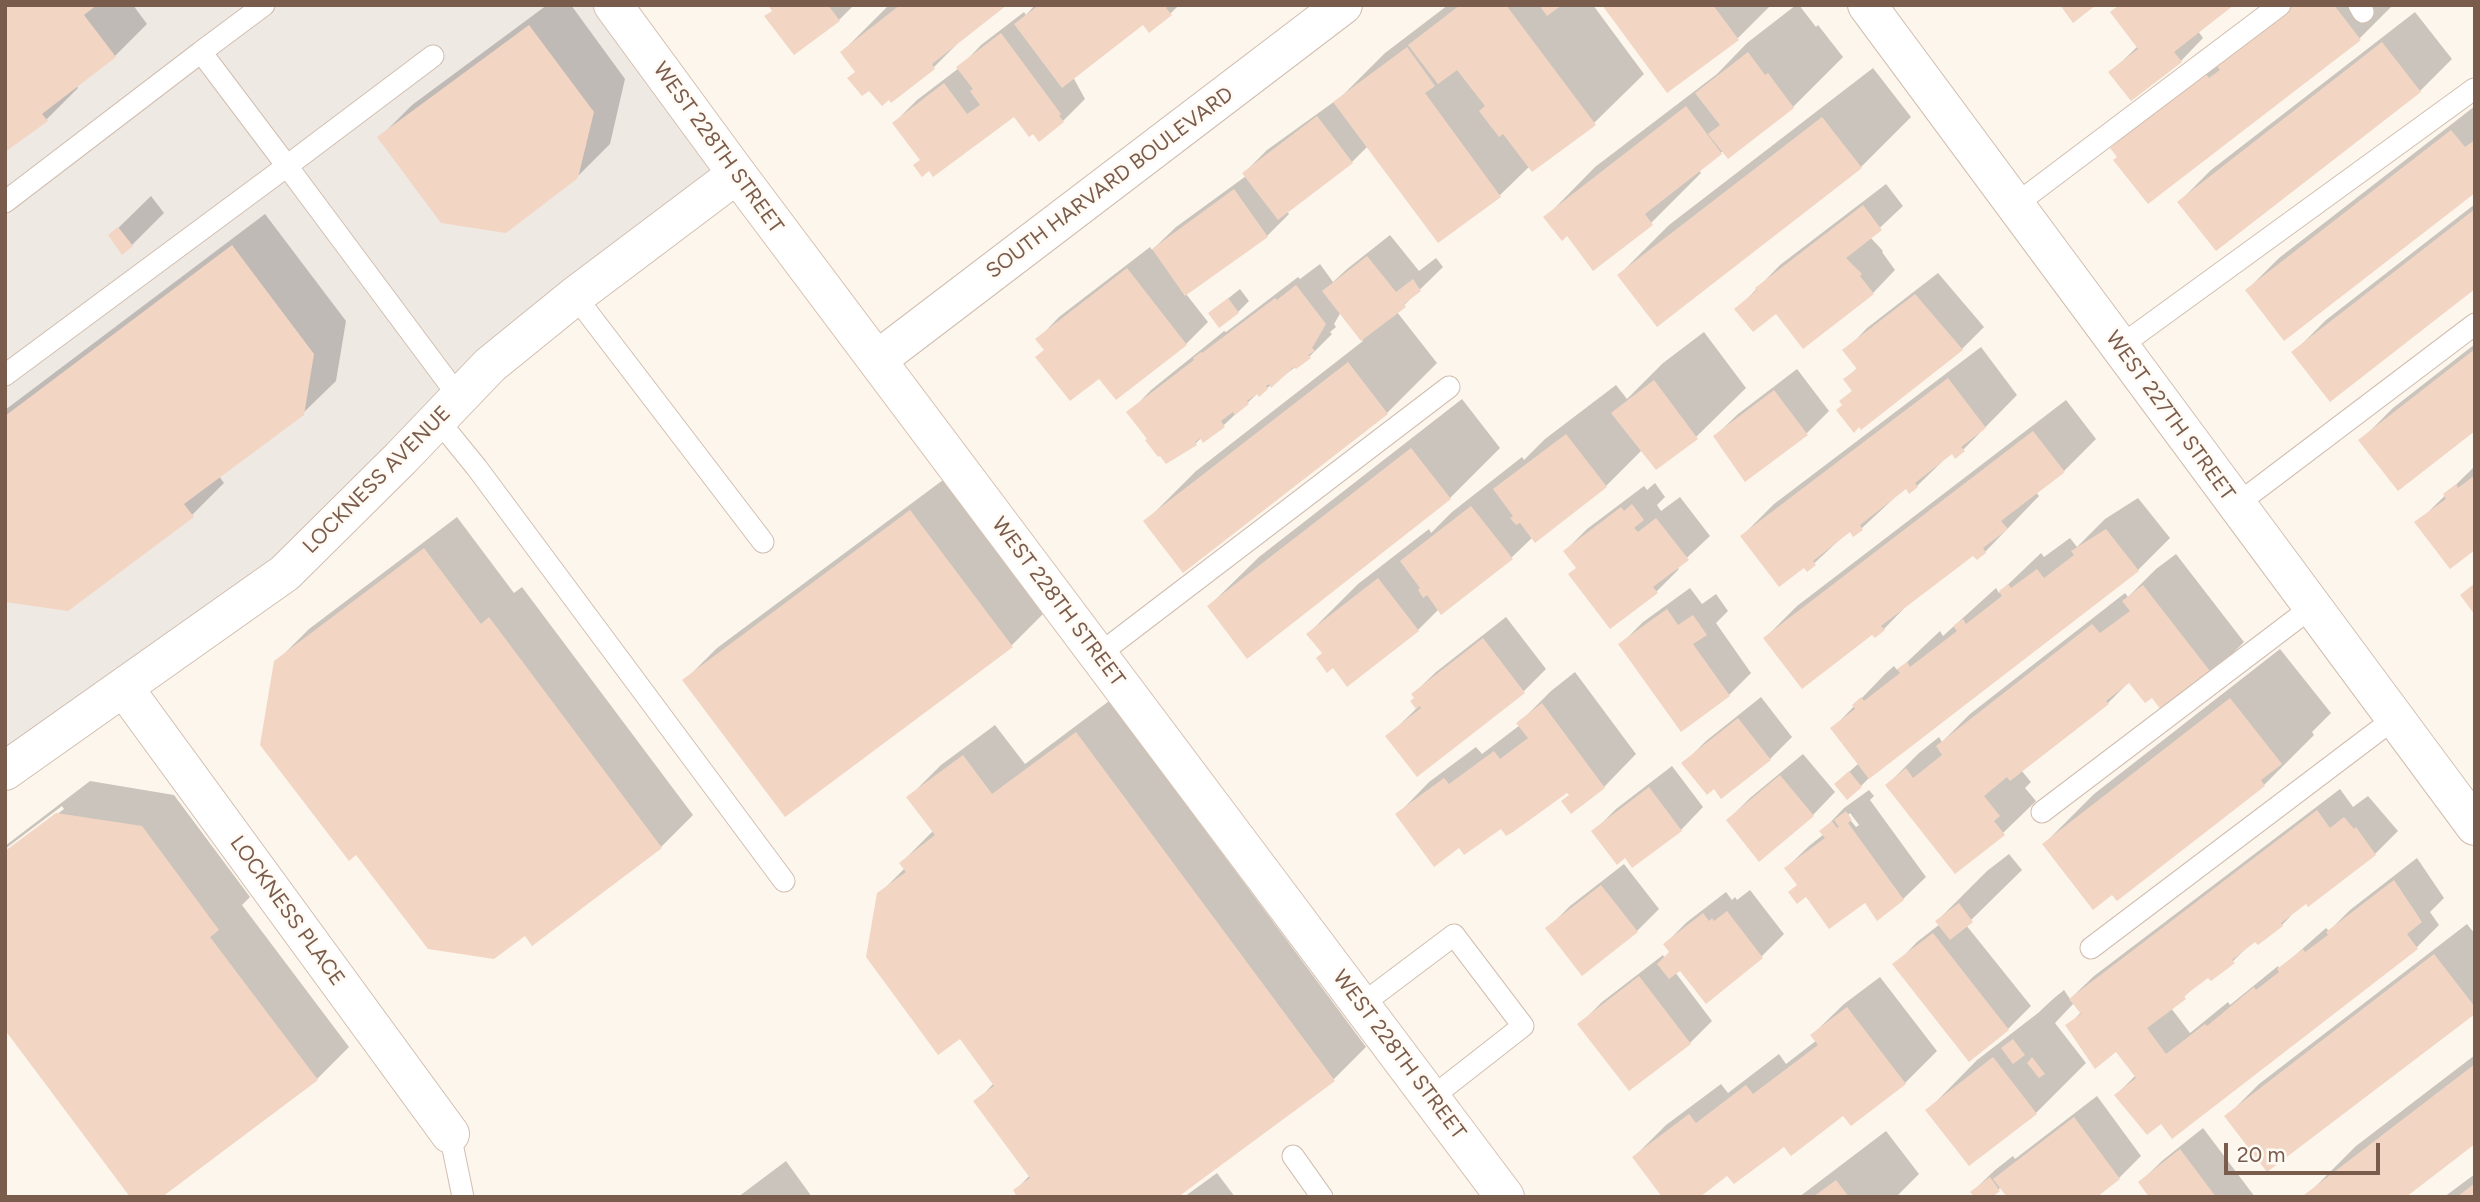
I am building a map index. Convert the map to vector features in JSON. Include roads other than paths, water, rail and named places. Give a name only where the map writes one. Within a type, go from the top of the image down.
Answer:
[{"type":"street","name":"WEST 228TH STREET","points":[[613,5],[1505,1197]]},
{"type":"street","name":"SOUTH HARVARD BOULEVARD","points":[[877,360],[1343,5]]},
{"type":"street","name":"WEST 227TH STREET","points":[[1867,5],[2395,719],[2471,814]]},
{"type":"street","name":"LOCKNESS AVENUE","points":[[7,767],[124,688],[285,573],[490,365],[575,296],[737,174]]},
{"type":"street","name":"LOCKNESS PLACE","points":[[124,688],[450,1134]]},
{"type":"lane","points":[[5,202],[264,5]]},
{"type":"lane","points":[[2015,205],[2280,5]]},
{"type":"lane","points":[[201,52],[287,166],[449,409],[477,468],[784,881]]},
{"type":"lane","points":[[5,375],[433,56]]},
{"type":"lane","points":[[2119,346],[2474,89]]},
{"type":"lane","points":[[575,296],[763,542]]},
{"type":"lane","points":[[2236,505],[2475,324]]},
{"type":"lane","points":[[1098,655],[1449,387]]},
{"type":"lane","points":[[2042,812],[2312,607]]},
{"type":"lane","points":[[2091,948],[2395,719]]},
{"type":"lane","points":[[1361,1005],[1454,935],[1508,1006],[1523,1026],[1431,1098]]},
{"type":"lane","points":[[450,1134],[463,1197]]},
{"type":"lane","points":[[1293,1156],[1322,1197]]}]
